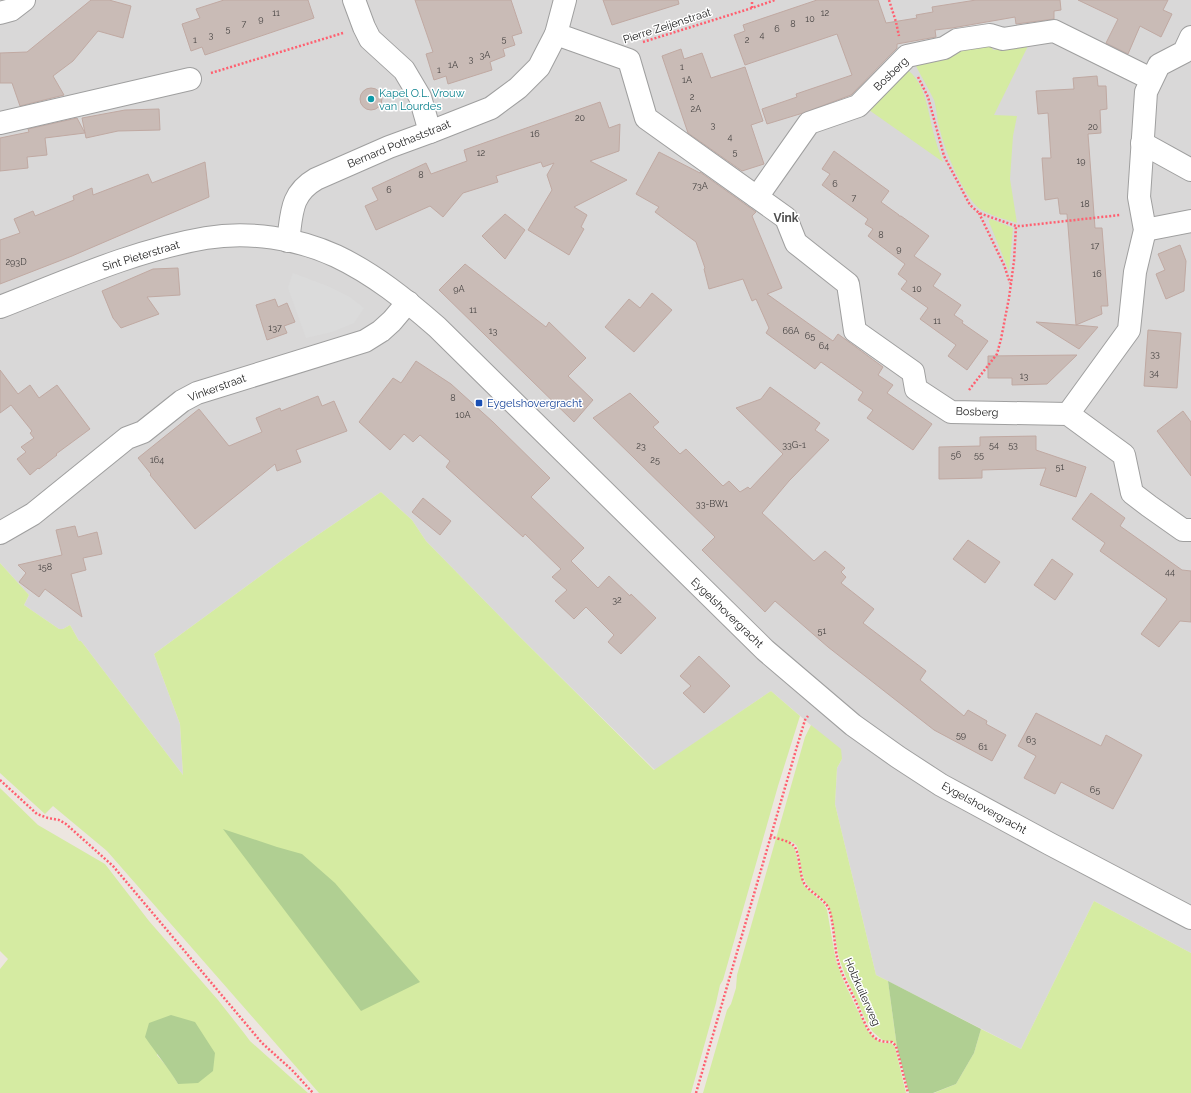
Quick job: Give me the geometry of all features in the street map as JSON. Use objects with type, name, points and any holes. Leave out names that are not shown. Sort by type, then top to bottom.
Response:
[{"type":"street","points":[[0,13],[12,10],[24,0]]},
{"type":"street","points":[[354,0],[370,39],[404,70],[420,98],[430,132]]},
{"type":"street","name":"Bernard Pothaststraat","points":[[288,241],[294,205],[297,197],[307,184],[389,146],[491,108],[518,88],[539,66],[556,34],[565,0]]},
{"type":"street","name":"Bosberg","points":[[757,197],[810,122],[858,106],[907,56],[944,48],[956,40],[990,35],[1003,39],[1054,31],[1151,79]]},
{"type":"street","name":"Bosberg","points":[[556,34],[629,60],[646,118],[786,218],[796,243],[848,284],[855,331],[913,372],[916,389],[951,412],[1068,414]]},
{"type":"street","points":[[1191,37],[1184,52],[1159,65],[1146,92],[1139,197],[1143,222],[1135,272],[1130,330],[1068,414],[1124,455],[1132,493],[1183,530],[1191,530]]},
{"type":"street","points":[[0,123],[190,79]]},
{"type":"street","points":[[1142,143],[1191,170]]},
{"type":"street","points":[[1143,222],[1191,221]]},
{"type":"street","name":"Sint Pieterstraat","points":[[0,307],[140,254],[180,243],[207,238],[237,236],[261,237],[288,241]]},
{"type":"street","name":"Eygelshovergracht","points":[[288,241],[307,245],[337,257],[374,277],[408,302],[437,327],[765,650],[853,725],[941,785],[1191,918]]},
{"type":"street","name":"Vinkerstraat","points":[[0,533],[33,514],[128,438],[143,432],[182,401],[197,393],[223,384],[365,341],[381,331],[408,302]]},
{"type":"path","points":[[752,0],[752,8]]},
{"type":"path","name":"Pierre Zeijenstraat","points":[[610,54],[634,44],[775,0]]},
{"type":"path","points":[[889,0],[896,22],[900,43],[928,97],[944,156],[970,204],[978,213],[1004,265],[1011,283]]},
{"type":"path","points":[[190,79],[364,27]]},
{"type":"path","points":[[978,213],[1016,226],[1112,216],[1143,222]]},
{"type":"path","points":[[951,412],[997,354],[1011,283],[1016,226]]},
{"type":"path","points":[[696,1093],[805,720],[820,697]]},
{"type":"path","points":[[0,780],[37,814],[59,820],[66,824],[113,866],[262,1044],[292,1070],[313,1093]]},
{"type":"path","name":"Holzkuilerweg","points":[[770,836],[794,846],[797,852],[803,881],[828,908],[832,920],[838,961],[847,984],[867,1026],[874,1037],[882,1042],[892,1042],[896,1046],[908,1093]]},
{"type":"shaded area","points":[[0,0],[1191,0],[1191,953],[1094,901],[1021,1049],[876,975],[835,804],[837,768],[842,759],[820,733],[771,691],[655,770],[520,637],[426,541],[412,520],[381,492],[300,547],[154,654],[180,724],[183,775],[81,641],[79,641],[70,625],[63,629],[59,629],[24,605],[29,595],[0,563]]},
{"type":"shaded area","points":[[293,273],[330,287],[350,297],[364,308],[354,323],[332,332],[306,338],[288,288]]},
{"type":"green space","points":[[990,43],[993,50],[1029,44],[994,115],[1017,116],[1013,136],[1010,179],[1017,223],[980,209],[974,204],[968,195],[956,173],[942,138],[934,100],[914,62],[954,55],[958,47]]},
{"type":"green space","points":[[906,69],[918,81],[922,89],[935,139],[943,162],[869,110]]},
{"type":"green space","points":[[991,219],[1013,228],[1009,271],[989,222]]},
{"type":"green space","points":[[381,492],[412,520],[426,541],[654,770],[771,691],[800,716],[778,786],[723,980],[720,985],[691,1093],[319,1093],[107,851],[53,806],[45,814],[0,773],[0,563],[29,595],[24,605],[59,629],[63,629],[70,625],[79,641],[81,641],[183,775],[180,724],[154,654],[300,547]]},
{"type":"green space","points":[[811,725],[841,749],[842,759],[837,768],[835,804],[876,975],[888,981],[897,1047],[893,1041],[884,1041],[881,1039],[868,1025],[839,958],[830,909],[805,882],[797,846],[790,841],[789,844],[792,845],[795,850],[804,886],[824,904],[827,910],[836,961],[844,982],[867,1030],[878,1041],[883,1043],[891,1043],[895,1047],[906,1093],[703,1093],[727,1010],[731,1004],[736,988],[737,975],[805,737]]},
{"type":"green space","points":[[0,788],[38,825],[105,864],[149,921],[218,1000],[250,1041],[308,1093],[0,1093],[0,969],[8,959],[0,951]],"holes":[[[171,1015],[178,1084],[169,1069],[157,1055]]]},
{"type":"green space","points":[[223,829],[302,854],[335,883],[420,982],[361,1011]]},
{"type":"green space","points":[[1094,901],[1191,953],[1191,1093],[934,1093],[956,1084],[974,1053],[981,1029],[1021,1049]]},
{"type":"green space","points":[[888,981],[981,1029],[974,1053],[956,1084],[933,1093],[909,1093],[897,1047]]},
{"type":"green space","points":[[171,1015],[195,1022],[215,1053],[213,1071],[198,1083],[178,1084],[145,1037],[149,1023]]},
{"type":"building","points":[[91,0],[109,0],[131,6],[123,38],[98,31],[73,61],[53,76],[64,95],[20,106],[12,83],[0,83],[0,53],[27,52]]},
{"type":"building","points":[[224,0],[308,0],[314,18],[205,55],[202,47],[191,51],[182,24],[200,18],[196,9]]},
{"type":"building","points":[[415,0],[511,0],[522,33],[512,36],[515,45],[503,49],[505,56],[490,62],[492,70],[448,84],[446,76],[434,80],[426,54],[433,52]]},
{"type":"building","points":[[603,0],[678,0],[679,4],[612,25]]},
{"type":"building","points":[[817,0],[878,0],[886,23],[917,18],[916,15],[933,12],[932,7],[976,0],[1060,0],[1061,10],[1054,11],[1054,19],[1016,24],[1015,17],[935,30],[936,37],[897,44],[897,48],[851,95],[803,113],[767,124],[762,109],[797,97],[796,94],[852,75],[837,34],[745,65],[734,35],[745,31],[743,25]]},
{"type":"building","points":[[1078,0],[1168,0],[1163,10],[1172,14],[1161,37],[1140,26],[1128,54],[1106,43],[1118,19]]},
{"type":"building","points":[[681,49],[684,59],[702,53],[711,78],[745,67],[763,121],[751,125],[764,164],[742,171],[688,133],[662,56]]},
{"type":"building","points":[[1097,76],[1098,86],[1106,86],[1107,109],[1100,110],[1101,133],[1088,134],[1095,228],[1102,228],[1108,306],[1101,306],[1102,314],[1076,325],[1067,214],[1060,214],[1058,198],[1045,200],[1042,158],[1051,158],[1048,113],[1038,114],[1036,91],[1074,89],[1073,78]]},
{"type":"building","points":[[371,88],[375,89],[381,95],[381,103],[375,109],[371,110],[367,109],[361,103],[360,99],[361,95],[367,89]]},
{"type":"building","points":[[600,102],[609,128],[620,124],[619,151],[590,161],[627,180],[574,207],[587,215],[581,227],[584,229],[569,255],[528,230],[552,190],[547,175],[554,163],[543,167],[541,162],[496,176],[498,182],[463,193],[443,217],[430,206],[376,230],[365,206],[378,200],[372,188],[426,163],[431,174],[467,161],[464,150]]},
{"type":"building","points":[[159,109],[160,130],[118,131],[86,138],[82,118],[125,110]]},
{"type":"building","points":[[77,118],[85,133],[45,138],[47,155],[27,157],[28,168],[0,171],[0,138],[29,132],[28,129]]},
{"type":"building","points":[[834,151],[889,191],[881,202],[929,236],[914,256],[941,274],[933,286],[961,305],[954,315],[963,321],[962,323],[988,341],[967,370],[948,356],[956,345],[920,319],[928,308],[901,289],[907,281],[898,274],[905,264],[868,236],[873,229],[865,224],[868,219],[822,185],[830,174],[822,169]]},
{"type":"building","points":[[659,152],[700,172],[756,212],[752,216],[782,288],[767,294],[833,341],[838,334],[883,367],[878,375],[893,385],[887,393],[932,424],[913,450],[867,418],[873,410],[858,400],[863,392],[821,362],[815,369],[766,333],[769,328],[756,299],[752,301],[743,279],[709,289],[705,268],[696,242],[655,212],[659,207],[636,194]]},
{"type":"building","points":[[205,162],[209,197],[72,256],[0,284],[0,240],[20,233],[14,219],[33,211],[35,216],[74,200],[73,196],[92,188],[93,195],[148,174],[152,183]]},
{"type":"building","points":[[505,214],[525,230],[505,259],[482,236]]},
{"type":"building","points":[[1180,245],[1186,261],[1184,291],[1166,299],[1156,274],[1165,270],[1158,254]]},
{"type":"building","points":[[465,264],[546,327],[549,322],[586,358],[568,376],[593,400],[574,422],[439,290]]},
{"type":"building","points":[[178,268],[180,295],[147,297],[159,314],[121,328],[113,318],[102,291],[153,269]]},
{"type":"building","points":[[652,293],[672,310],[634,352],[605,327],[629,299],[640,308]]},
{"type":"building","points":[[275,299],[278,307],[287,303],[295,322],[284,326],[287,333],[267,340],[256,305]]},
{"type":"building","points":[[1036,322],[1098,327],[1079,349]]},
{"type":"building","points":[[1148,330],[1181,333],[1177,388],[1144,386]]},
{"type":"building","points":[[1077,355],[1047,384],[1012,385],[1012,378],[988,378],[988,356]]},
{"type":"building","points":[[416,361],[451,384],[493,422],[550,478],[531,497],[584,548],[571,561],[598,588],[609,576],[630,596],[631,594],[656,618],[621,654],[608,642],[614,635],[586,607],[574,619],[555,601],[567,590],[552,577],[561,569],[525,534],[523,537],[446,467],[450,461],[420,435],[413,442],[404,434],[390,450],[359,422],[393,378],[401,383]]},
{"type":"building","points":[[0,370],[18,394],[30,385],[39,398],[57,385],[90,429],[30,475],[17,459],[26,452],[21,447],[34,438],[30,433],[32,431],[11,405],[0,413]]},
{"type":"building","points":[[770,387],[820,423],[815,430],[829,440],[789,481],[762,513],[814,561],[825,551],[845,568],[841,572],[846,577],[841,583],[874,609],[863,623],[926,671],[920,680],[964,716],[968,710],[987,721],[986,724],[1006,735],[992,761],[934,730],[828,647],[775,601],[765,612],[702,550],[715,537],[593,418],[630,393],[659,422],[653,427],[680,454],[686,449],[723,486],[729,481],[740,492],[748,487],[750,489],[783,454],[736,408],[761,399]]},
{"type":"building","points":[[318,396],[322,406],[334,401],[347,431],[296,450],[301,462],[277,471],[275,464],[195,529],[150,475],[151,474],[138,458],[199,409],[229,446],[262,432],[256,418],[280,408],[281,411]]},
{"type":"building","points":[[1183,411],[1191,422],[1191,476],[1157,431]]},
{"type":"building","points":[[1036,436],[1036,450],[1086,467],[1076,497],[1040,485],[1046,468],[982,470],[982,478],[939,479],[939,447],[980,446],[980,437]]},
{"type":"building","points":[[1091,493],[1125,518],[1120,526],[1182,570],[1191,571],[1191,622],[1180,621],[1159,647],[1141,634],[1167,599],[1100,551],[1105,543],[1072,519]]},
{"type":"building","points":[[423,498],[451,521],[440,535],[412,512]]},
{"type":"building","points":[[75,526],[78,537],[97,532],[102,554],[83,558],[86,570],[71,574],[82,617],[45,589],[39,597],[19,582],[26,573],[18,565],[62,555],[56,530]]},
{"type":"building","points":[[968,540],[1000,562],[985,583],[953,559]]},
{"type":"building","points":[[1052,559],[1073,574],[1055,600],[1034,585]]},
{"type":"building","points":[[699,656],[730,686],[704,713],[683,693],[691,686],[680,676]]},
{"type":"building","points":[[1036,713],[1101,746],[1106,735],[1142,755],[1113,809],[1061,782],[1055,794],[1024,778],[1036,756],[1018,746]]},
{"type":"place","name":"Kapel O.L. Vrouw van Lourdes","points":[[371,99]]},
{"type":"place","name":"Eygelshovergracht","points":[[479,403]]},
{"type":"district","name":"Vink","points":[[786,218]]}]
